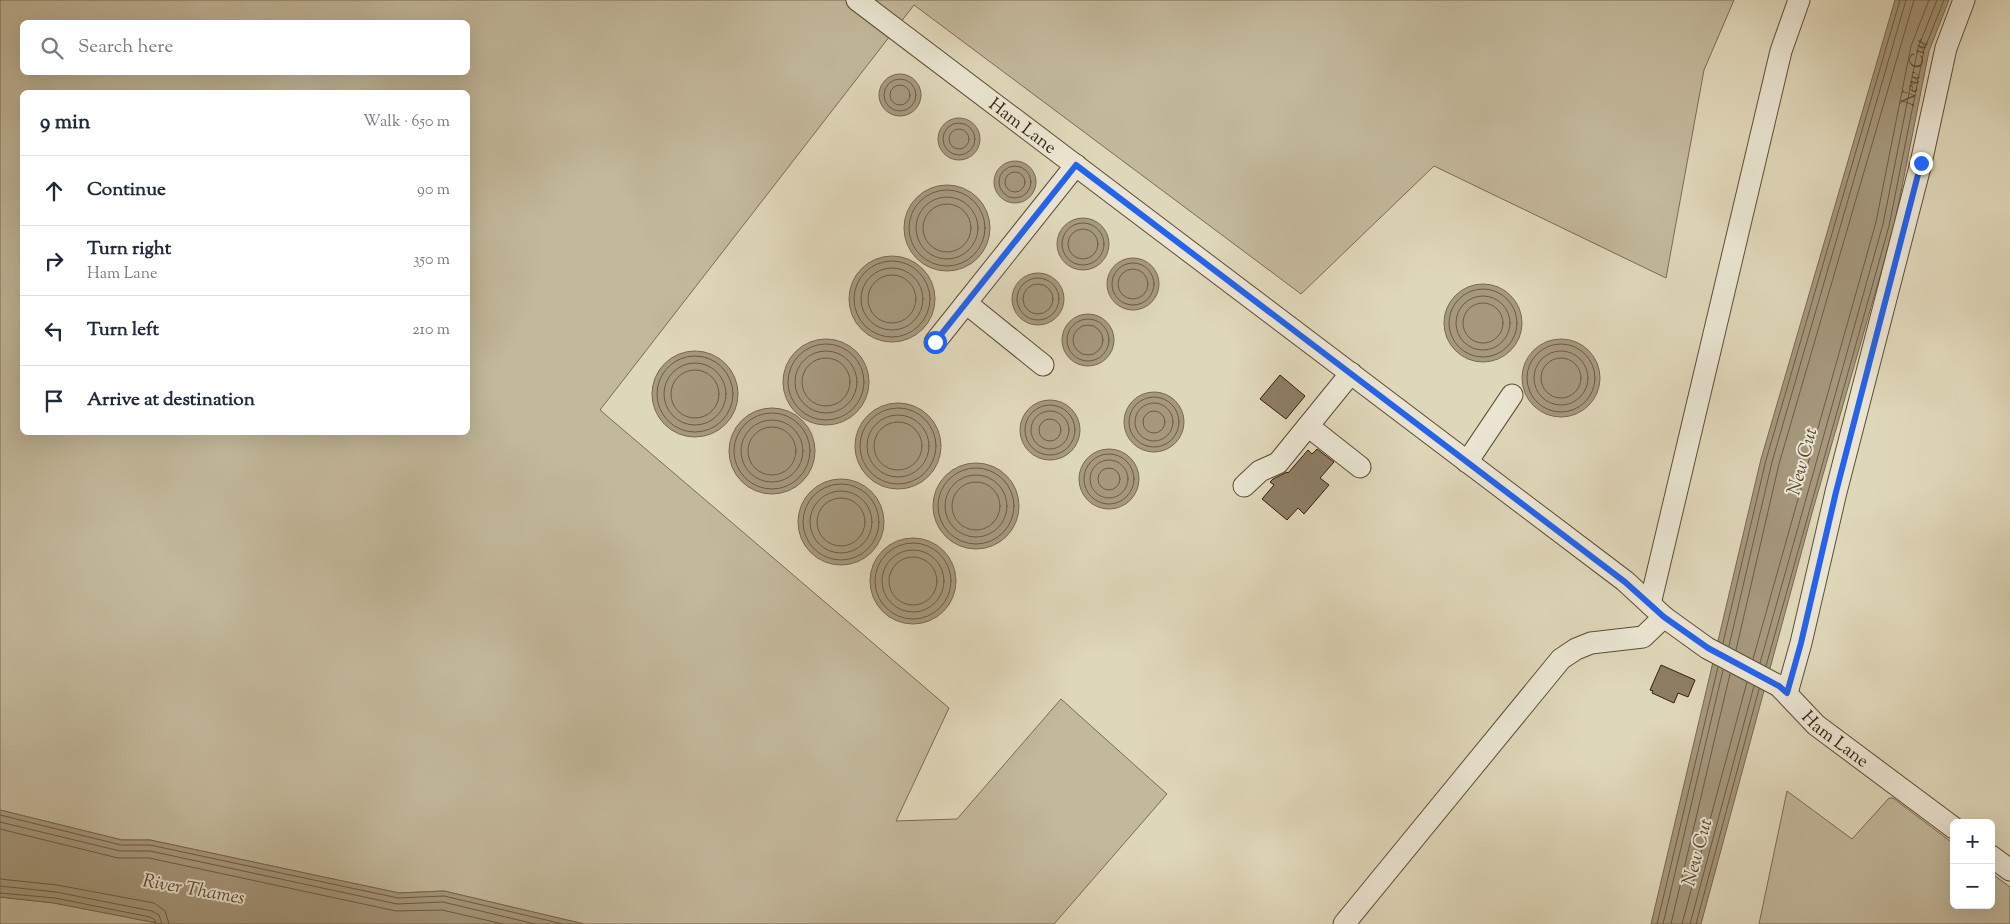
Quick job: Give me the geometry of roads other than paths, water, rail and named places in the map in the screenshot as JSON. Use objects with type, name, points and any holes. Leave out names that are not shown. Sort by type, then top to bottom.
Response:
[{"type":"street","name":"Ham Lane","points":[[857,0],[898,33],[1351,373],[1625,582],[1657,610],[1708,648],[1783,690],[1816,725],[1950,825]]},
{"type":"street","points":[[1344,924],[1561,659],[1591,642],[1643,637],[1657,610],[1781,51],[1799,0]]},
{"type":"street","points":[[1783,690],[1801,643],[1836,492],[1921,163],[1946,48],[1964,0]]},
{"type":"street","points":[[935,342],[1076,165]]},
{"type":"street","points":[[966,303],[1043,365]]},
{"type":"street","points":[[1244,486],[1260,471],[1278,463],[1351,373]]},
{"type":"street","points":[[1467,462],[1512,395]]},
{"type":"street","points":[[1308,426],[1360,467]]},
{"type":"street","points":[[1995,859],[2010,870]]},
{"type":"water","name":"New Cut","points":[[1895,0],[1949,0],[1929,51],[1894,227],[1812,513],[1701,924],[1651,924],[1761,459]]},
{"type":"water","points":[[904,74],[912,77],[918,83],[921,95],[918,107],[912,113],[896,116],[888,113],[882,107],[879,91],[882,83],[888,77]]},
{"type":"water","points":[[963,118],[971,121],[977,127],[980,139],[977,151],[971,157],[955,160],[947,157],[941,151],[938,135],[941,127],[947,121]]},
{"type":"water","points":[[1019,161],[1027,164],[1033,170],[1036,182],[1033,194],[1027,200],[1011,203],[1003,200],[997,194],[994,178],[997,170],[1003,164]]},
{"type":"water","points":[[947,185],[963,189],[977,198],[986,212],[990,228],[986,244],[977,258],[963,267],[947,271],[931,267],[917,258],[908,244],[904,228],[908,212],[917,198],[931,189]]},
{"type":"water","points":[[1078,218],[1088,218],[1102,225],[1109,239],[1109,249],[1102,263],[1088,270],[1078,270],[1068,266],[1061,259],[1057,249],[1057,239],[1061,229],[1068,222]]},
{"type":"water","points":[[892,256],[908,260],[922,269],[931,283],[935,299],[931,315],[922,329],[908,338],[892,342],[876,338],[862,329],[853,315],[849,299],[853,283],[862,269],[876,260]]},
{"type":"water","points":[[1128,258],[1138,258],[1152,265],[1159,279],[1159,289],[1152,303],[1138,310],[1128,310],[1118,306],[1111,299],[1107,289],[1107,279],[1111,269],[1118,262]]},
{"type":"water","points":[[1033,273],[1043,273],[1057,280],[1064,294],[1064,304],[1057,318],[1043,325],[1033,325],[1023,321],[1016,314],[1012,304],[1012,294],[1016,284],[1023,277]]},
{"type":"water","points":[[1483,284],[1498,287],[1510,296],[1519,308],[1522,323],[1519,338],[1510,350],[1498,359],[1483,362],[1468,359],[1456,350],[1447,338],[1444,323],[1447,308],[1456,296],[1468,287]]},
{"type":"water","points":[[1083,314],[1093,314],[1107,321],[1114,335],[1114,345],[1107,359],[1093,366],[1083,366],[1073,362],[1066,355],[1062,345],[1062,335],[1066,325],[1073,318]]},
{"type":"water","points":[[826,339],[842,343],[856,352],[865,366],[869,382],[865,398],[856,412],[842,421],[826,425],[810,421],[796,412],[787,398],[783,382],[787,366],[796,352],[810,343]]},
{"type":"water","points":[[1561,339],[1576,342],[1588,351],[1597,363],[1600,378],[1597,393],[1588,405],[1576,414],[1561,417],[1546,414],[1534,405],[1525,393],[1522,378],[1525,363],[1534,351],[1546,342]]},
{"type":"water","points":[[695,351],[711,355],[725,364],[734,378],[738,394],[734,410],[725,424],[711,433],[695,437],[679,433],[665,424],[656,410],[652,394],[656,378],[665,364],[679,355]]},
{"type":"water","points":[[1154,392],[1171,397],[1179,405],[1184,422],[1179,439],[1171,447],[1154,452],[1137,447],[1129,439],[1124,422],[1129,405],[1137,397]]},
{"type":"water","points":[[1050,400],[1062,402],[1075,413],[1080,430],[1078,442],[1067,455],[1050,460],[1038,458],[1025,447],[1020,430],[1022,418],[1033,405]]},
{"type":"water","points":[[898,403],[914,407],[928,416],[937,430],[941,446],[937,462],[928,476],[914,485],[898,489],[882,485],[868,476],[859,462],[855,446],[859,430],[868,416],[882,407]]},
{"type":"water","points":[[772,408],[788,412],[802,421],[811,435],[815,451],[811,467],[802,481],[788,490],[772,494],[756,490],[742,481],[733,467],[729,451],[733,435],[742,421],[756,412]]},
{"type":"water","points":[[1109,449],[1121,451],[1134,462],[1139,479],[1137,491],[1126,504],[1109,509],[1097,507],[1084,496],[1079,479],[1081,467],[1092,454]]},
{"type":"water","points":[[976,463],[992,467],[1006,476],[1015,490],[1019,506],[1015,522],[1006,536],[992,545],[976,549],[960,545],[946,536],[937,522],[933,506],[937,490],[946,476],[960,467]]},
{"type":"water","points":[[841,479],[857,483],[871,492],[880,506],[884,522],[880,538],[871,552],[857,561],[841,565],[825,561],[811,552],[802,538],[798,522],[802,506],[811,492],[825,483]]},
{"type":"water","points":[[913,538],[929,542],[943,551],[952,565],[956,581],[952,597],[943,611],[929,620],[913,624],[897,620],[883,611],[874,597],[870,581],[874,565],[883,551],[897,542]]},
{"type":"water","name":"River Thames","points":[[0,810],[122,840],[150,840],[399,893],[444,891],[584,924],[162,924],[54,903],[0,897]]}]
